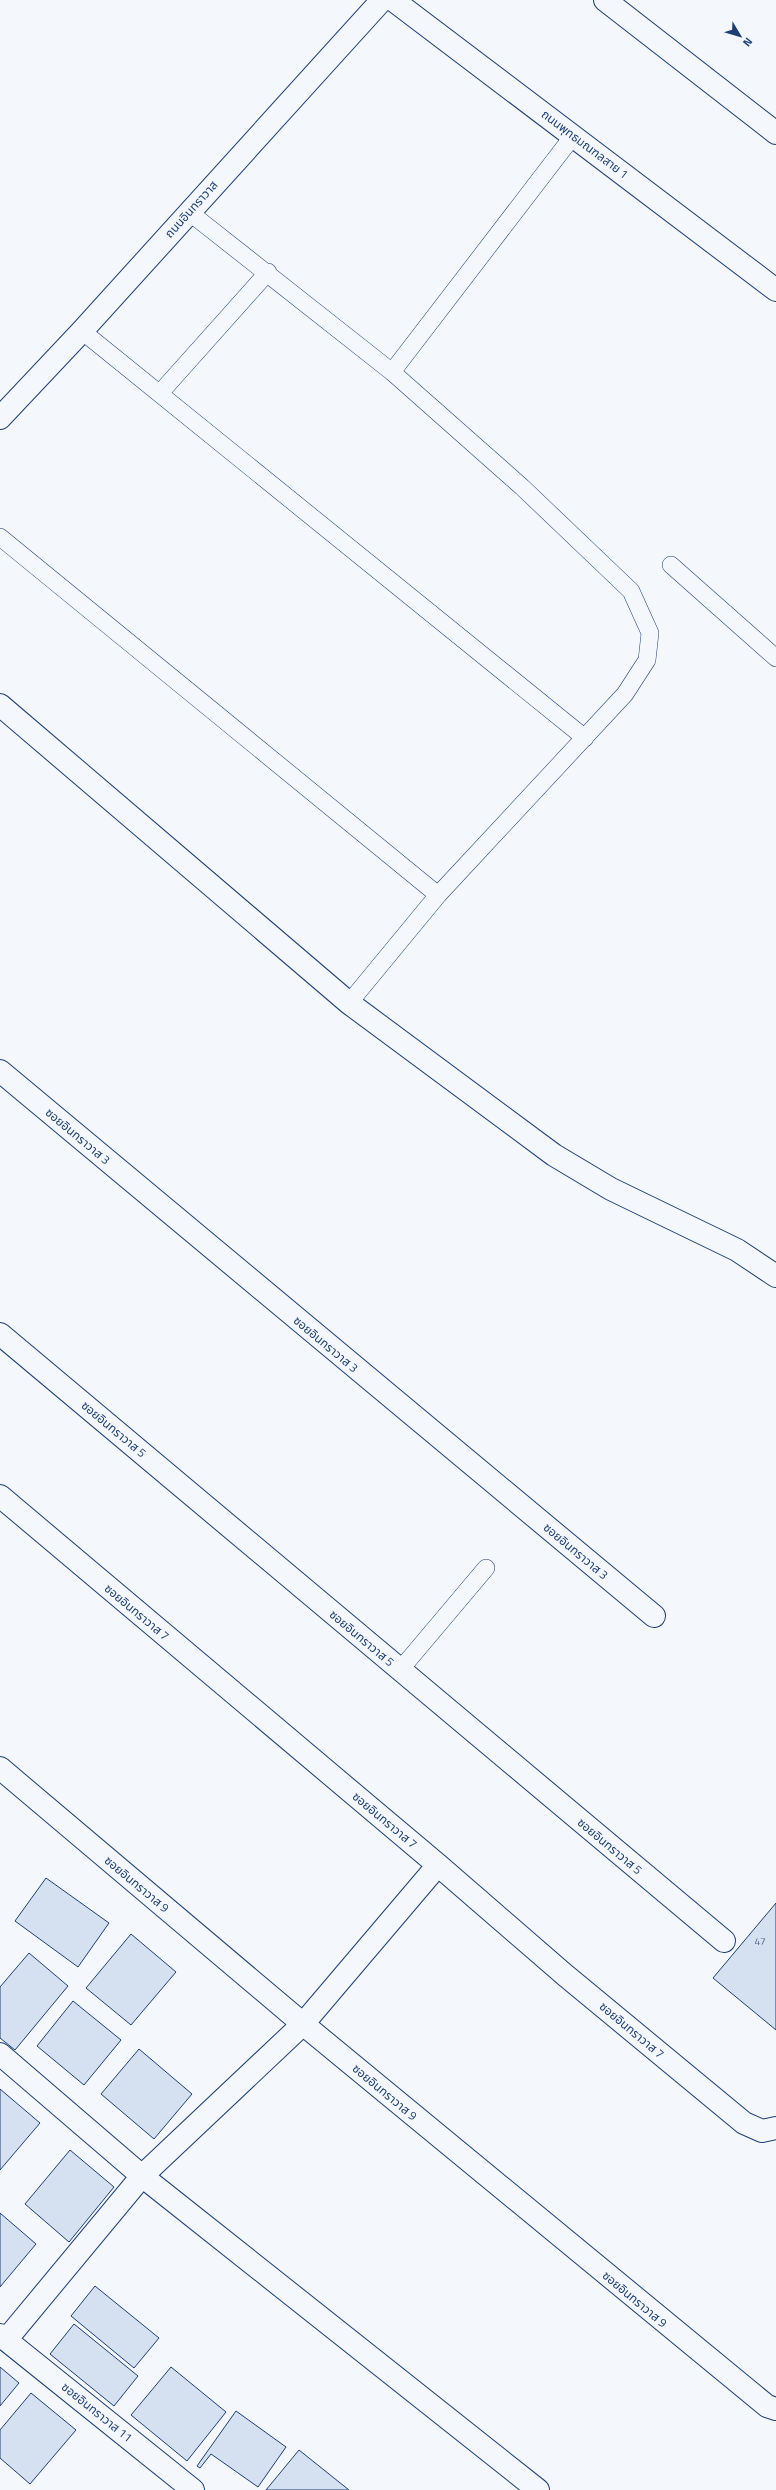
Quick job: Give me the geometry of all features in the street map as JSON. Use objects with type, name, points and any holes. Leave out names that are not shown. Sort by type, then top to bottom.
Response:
[{"type":"street","name":"ถนนอินทราวาส","points":[[0,418],[82,331],[382,0]]},
{"type":"street","name":"ถนนพุทธมณฑลสาย 1","points":[[393,0],[776,290]]},
{"type":"street","points":[[605,0],[776,132]]},
{"type":"street","points":[[0,704],[349,1002],[554,1155],[611,1190],[737,1250],[776,1276]]},
{"type":"street","name":"ซอยอินทราวาส 3","points":[[0,1071],[654,1616]]},
{"type":"street","name":"ซอยอินทราวาส 5","points":[[0,1334],[724,1941]]},
{"type":"street","name":"ซอยอินทราวาส 7","points":[[0,1496],[438,1865],[565,1975],[744,2123],[762,2131],[776,2128]]},
{"type":"street","name":"ซอยอินทราวาส 9","points":[[0,1768],[303,2024],[740,2386],[767,2406],[776,2408]]},
{"type":"street","points":[[3,2337],[142,2176],[303,2024],[438,1865]]},
{"type":"street","points":[[0,2054],[142,2176],[538,2490]]},
{"type":"street","name":"ซอยอินทราวาส 11","points":[[3,2337],[193,2490]]},
{"type":"lane","points":[[392,372],[573,136]]},
{"type":"lane","points":[[189,212],[268,272],[392,372],[522,487],[631,592],[650,633],[647,660],[626,694],[438,895],[349,1002]]},
{"type":"lane","points":[[160,393],[268,272]]},
{"type":"lane","points":[[82,331],[585,738]]},
{"type":"lane","points":[[0,537],[438,895]]},
{"type":"lane","points":[[671,565],[776,658]]},
{"type":"lane","points":[[400,1670],[486,1568]]},
{"type":"building","points":[[46,1878],[109,1923],[78,1967],[15,1921]]},
{"type":"building","points":[[776,1903],[776,2030],[713,1978]]},
{"type":"building","points":[[131,1934],[176,1972],[131,2025],[86,1988]]},
{"type":"building","points":[[29,1953],[68,1986],[15,2050],[0,2038],[0,1987]]},
{"type":"building","points":[[73,2001],[121,2040],[84,2085],[37,2046]]},
{"type":"building","points":[[139,2049],[192,2094],[154,2139],[101,2094]]},
{"type":"building","points":[[0,2089],[40,2123],[0,2170]]},
{"type":"building","points":[[70,2150],[114,2187],[69,2242],[25,2204]]},
{"type":"building","points":[[0,2213],[36,2244],[0,2287]]},
{"type":"building","points":[[95,2286],[159,2338],[134,2368],[71,2316]]},
{"type":"building","points":[[74,2324],[138,2376],[114,2406],[50,2354]]},
{"type":"building","points":[[0,2367],[19,2383],[0,2406]]},
{"type":"building","points":[[171,2367],[226,2412],[187,2461],[131,2415]]},
{"type":"building","points":[[31,2393],[76,2430],[30,2484],[0,2458],[0,2430]]},
{"type":"building","points":[[236,2411],[286,2447],[258,2487],[211,2454],[200,2468],[197,2466]]},
{"type":"building","points":[[299,2450],[349,2490],[266,2490]]}]
